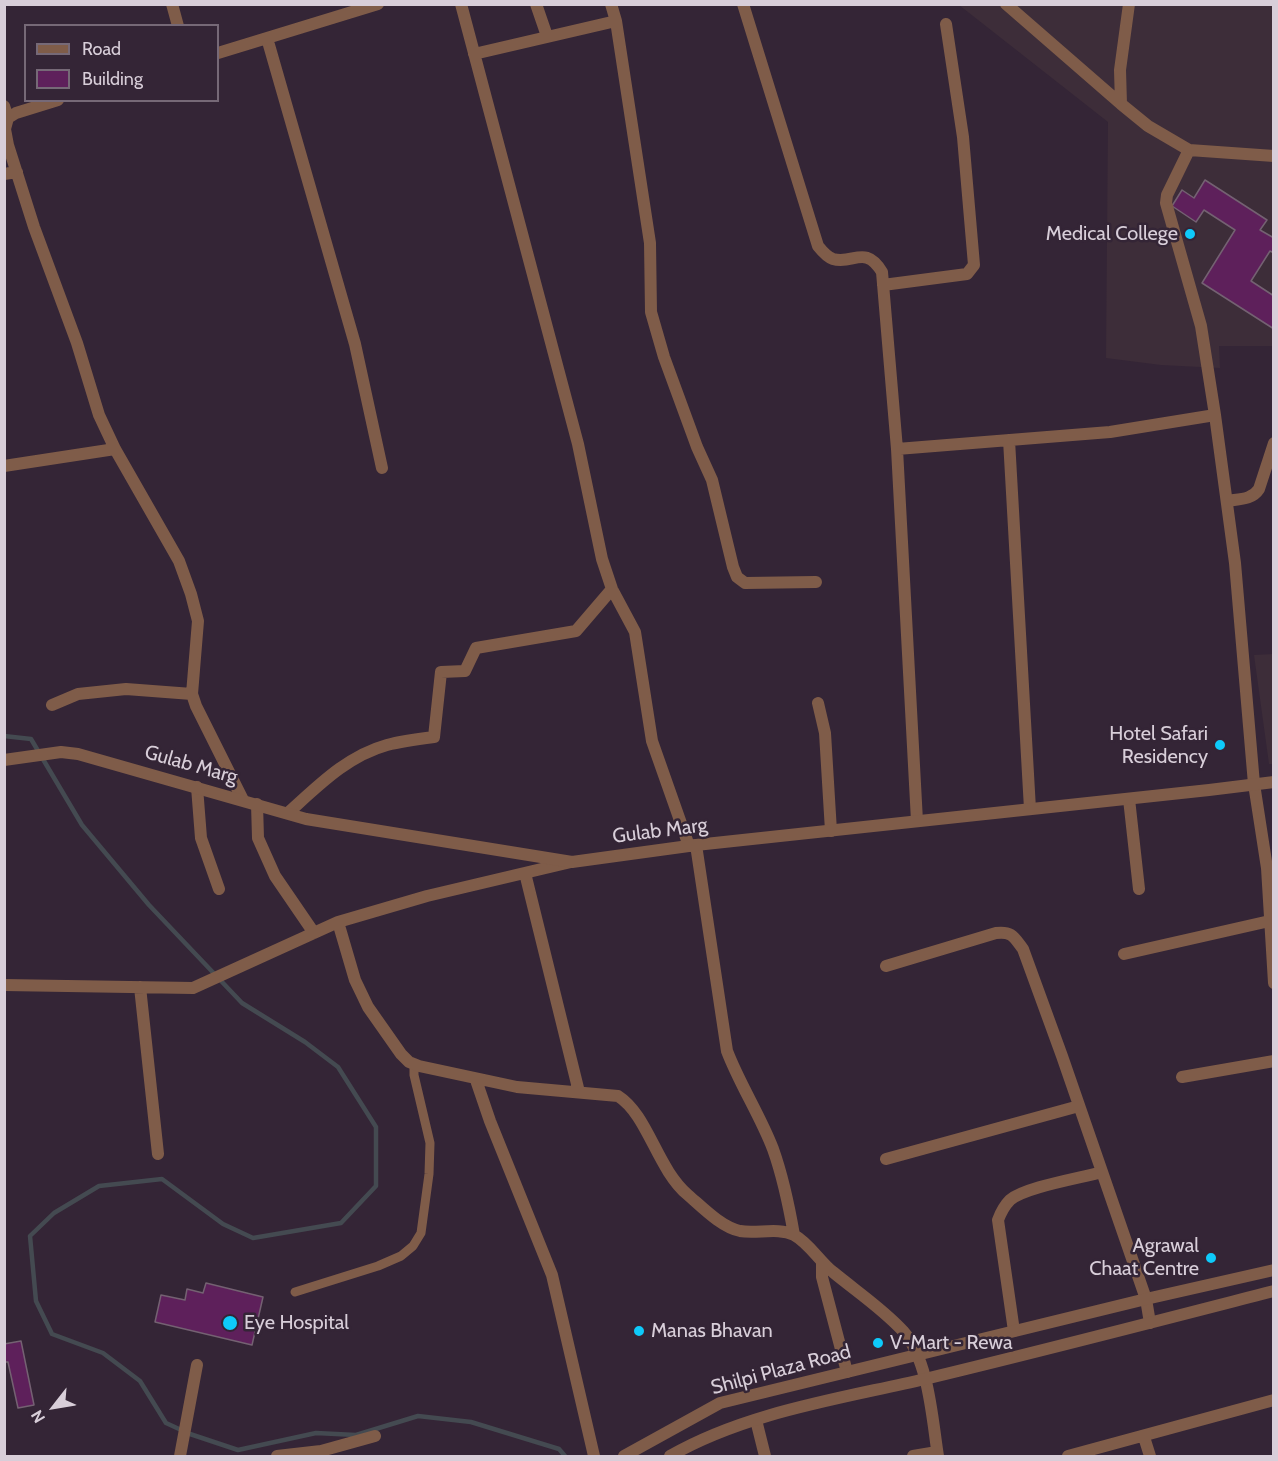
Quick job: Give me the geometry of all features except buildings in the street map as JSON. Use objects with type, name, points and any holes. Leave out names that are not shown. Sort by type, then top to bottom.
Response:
[{"type":"street","points":[[172,4],[177,24]]},
{"type":"street","points":[[219,53],[267,38],[344,9],[378,4]]},
{"type":"street","points":[[461,4],[578,444],[602,559],[612,589],[635,632],[652,741],[692,846],[727,1051],[772,1148],[783,1181],[794,1235]]},
{"type":"street","points":[[536,4],[547,36]]},
{"type":"street","points":[[611,4],[616,21],[650,243],[651,312],[664,357],[697,447],[712,480],[732,567],[737,577],[745,583],[816,582]]},
{"type":"street","points":[[742,4],[818,246],[834,260],[863,257],[876,262],[882,272],[897,449],[917,821]]},
{"type":"street","points":[[1006,4],[1148,126],[1189,150],[1274,156]]},
{"type":"street","points":[[1121,104],[1120,70],[1129,4]]},
{"type":"street","points":[[474,54],[616,21]]},
{"type":"street","points":[[883,285],[956,277],[967,274],[974,265],[963,137],[946,24]]},
{"type":"street","points":[[267,38],[355,344],[382,468]]},
{"type":"street","points":[[52,102],[16,113],[6,112],[5,129],[11,173],[34,227],[77,343],[99,415],[115,449],[178,561],[191,594],[198,621],[192,694],[243,800]]},
{"type":"street","points":[[1189,150],[1167,195],[1166,203],[1201,326],[1227,501],[1235,563],[1254,784],[1267,868],[1272,920],[1274,982]]},
{"type":"street","points":[[897,449],[1110,432],[1215,415]]},
{"type":"street","points":[[1010,440],[1030,809]]},
{"type":"street","points":[[1227,501],[1256,494],[1274,443]]},
{"type":"street","points":[[4,466],[115,449]]},
{"type":"street","points":[[288,813],[327,777],[363,754],[388,744],[434,737],[441,672],[465,671],[476,648],[576,631],[612,589]]},
{"type":"street","points":[[52,705],[78,694],[126,689],[192,694]]},
{"type":"street","points":[[818,703],[825,733],[831,831]]},
{"type":"street","name":"Gulab Marg","points":[[4,760],[61,752],[78,754],[306,819],[572,862],[692,846],[1274,782]]},
{"type":"street","points":[[197,787],[201,838],[219,888]]},
{"type":"street","points":[[1129,799],[1139,889]]},
{"type":"street","points":[[257,804],[258,838],[275,876],[314,933]]},
{"type":"street","points":[[4,985],[193,987],[338,922],[427,896],[572,862]]},
{"type":"street","points":[[525,873],[579,1092]]},
{"type":"street","points":[[1124,954],[1272,920]]},
{"type":"street","points":[[338,922],[362,996],[401,1054],[414,1064],[476,1080],[517,1087],[618,1096],[627,1102],[667,1172],[685,1193],[723,1224],[737,1231],[779,1232],[794,1235],[904,1332],[918,1355],[925,1379],[938,1454],[913,1456]]},
{"type":"street","points":[[886,966],[996,933],[1006,932],[1014,936],[1023,949],[1079,1106],[1146,1299],[1150,1323]]},
{"type":"street","points":[[140,987],[158,1154]]},
{"type":"street","points":[[1182,1077],[1274,1061]]},
{"type":"street","points":[[476,1080],[490,1121],[552,1275],[594,1456]]},
{"type":"street","points":[[886,1160],[1079,1106]]},
{"type":"street","points":[[1014,1331],[998,1220],[1004,1206],[1012,1198],[1030,1191],[1102,1172]]},
{"type":"street","points":[[822,1262],[822,1277],[847,1372]]},
{"type":"street","name":"Shilpi Plaza Road","points":[[624,1456],[720,1403],[1274,1270]]},
{"type":"street","name":"Shilpi Plaza Road","points":[[670,1456],[695,1442],[809,1404],[925,1379],[1274,1292]]},
{"type":"street","points":[[181,1454],[197,1365]]},
{"type":"street","points":[[1068,1456],[1274,1400]]},
{"type":"street","points":[[756,1420],[765,1456]]},
{"type":"street","points":[[277,1456],[321,1451],[375,1436]]},
{"type":"street","points":[[1144,1437],[1150,1456]]},
{"type":"lane","points":[[295,1292],[378,1266],[401,1256],[413,1246],[421,1233],[429,1174],[430,1143],[414,1076],[414,1064]]},
{"type":"shaded area","name":"Medical College","points":[[959,5],[1273,5],[1273,346],[1219,346],[1220,368],[1161,365],[1106,358],[1108,122]]},
{"type":"shaded area","points":[[1273,654],[1274,764],[1269,764],[1254,655]]},
{"type":"waterway","points":[[4,736],[31,739],[82,825],[149,905],[242,1003],[305,1042],[338,1067],[376,1127],[376,1186],[341,1223],[253,1238],[223,1224],[162,1179],[99,1186],[54,1213],[30,1236],[36,1301],[52,1334],[103,1353],[140,1381],[166,1423],[190,1434],[238,1450],[316,1433],[356,1435],[418,1416],[471,1422],[559,1449],[565,1456]]},
{"type":"place","name":"Medical College","points":[[1190,234]]},
{"type":"place","name":"Hotel Safari Residency","points":[[1220,745]]},
{"type":"place","name":"Agrawal Chaat Centre","points":[[1211,1258]]},
{"type":"place","name":"Eye Hospital","points":[[230,1323]]},
{"type":"place","name":"Manas Bhavan","points":[[639,1331]]},
{"type":"place","name":"V-Mart - Rewa","points":[[878,1343]]}]
